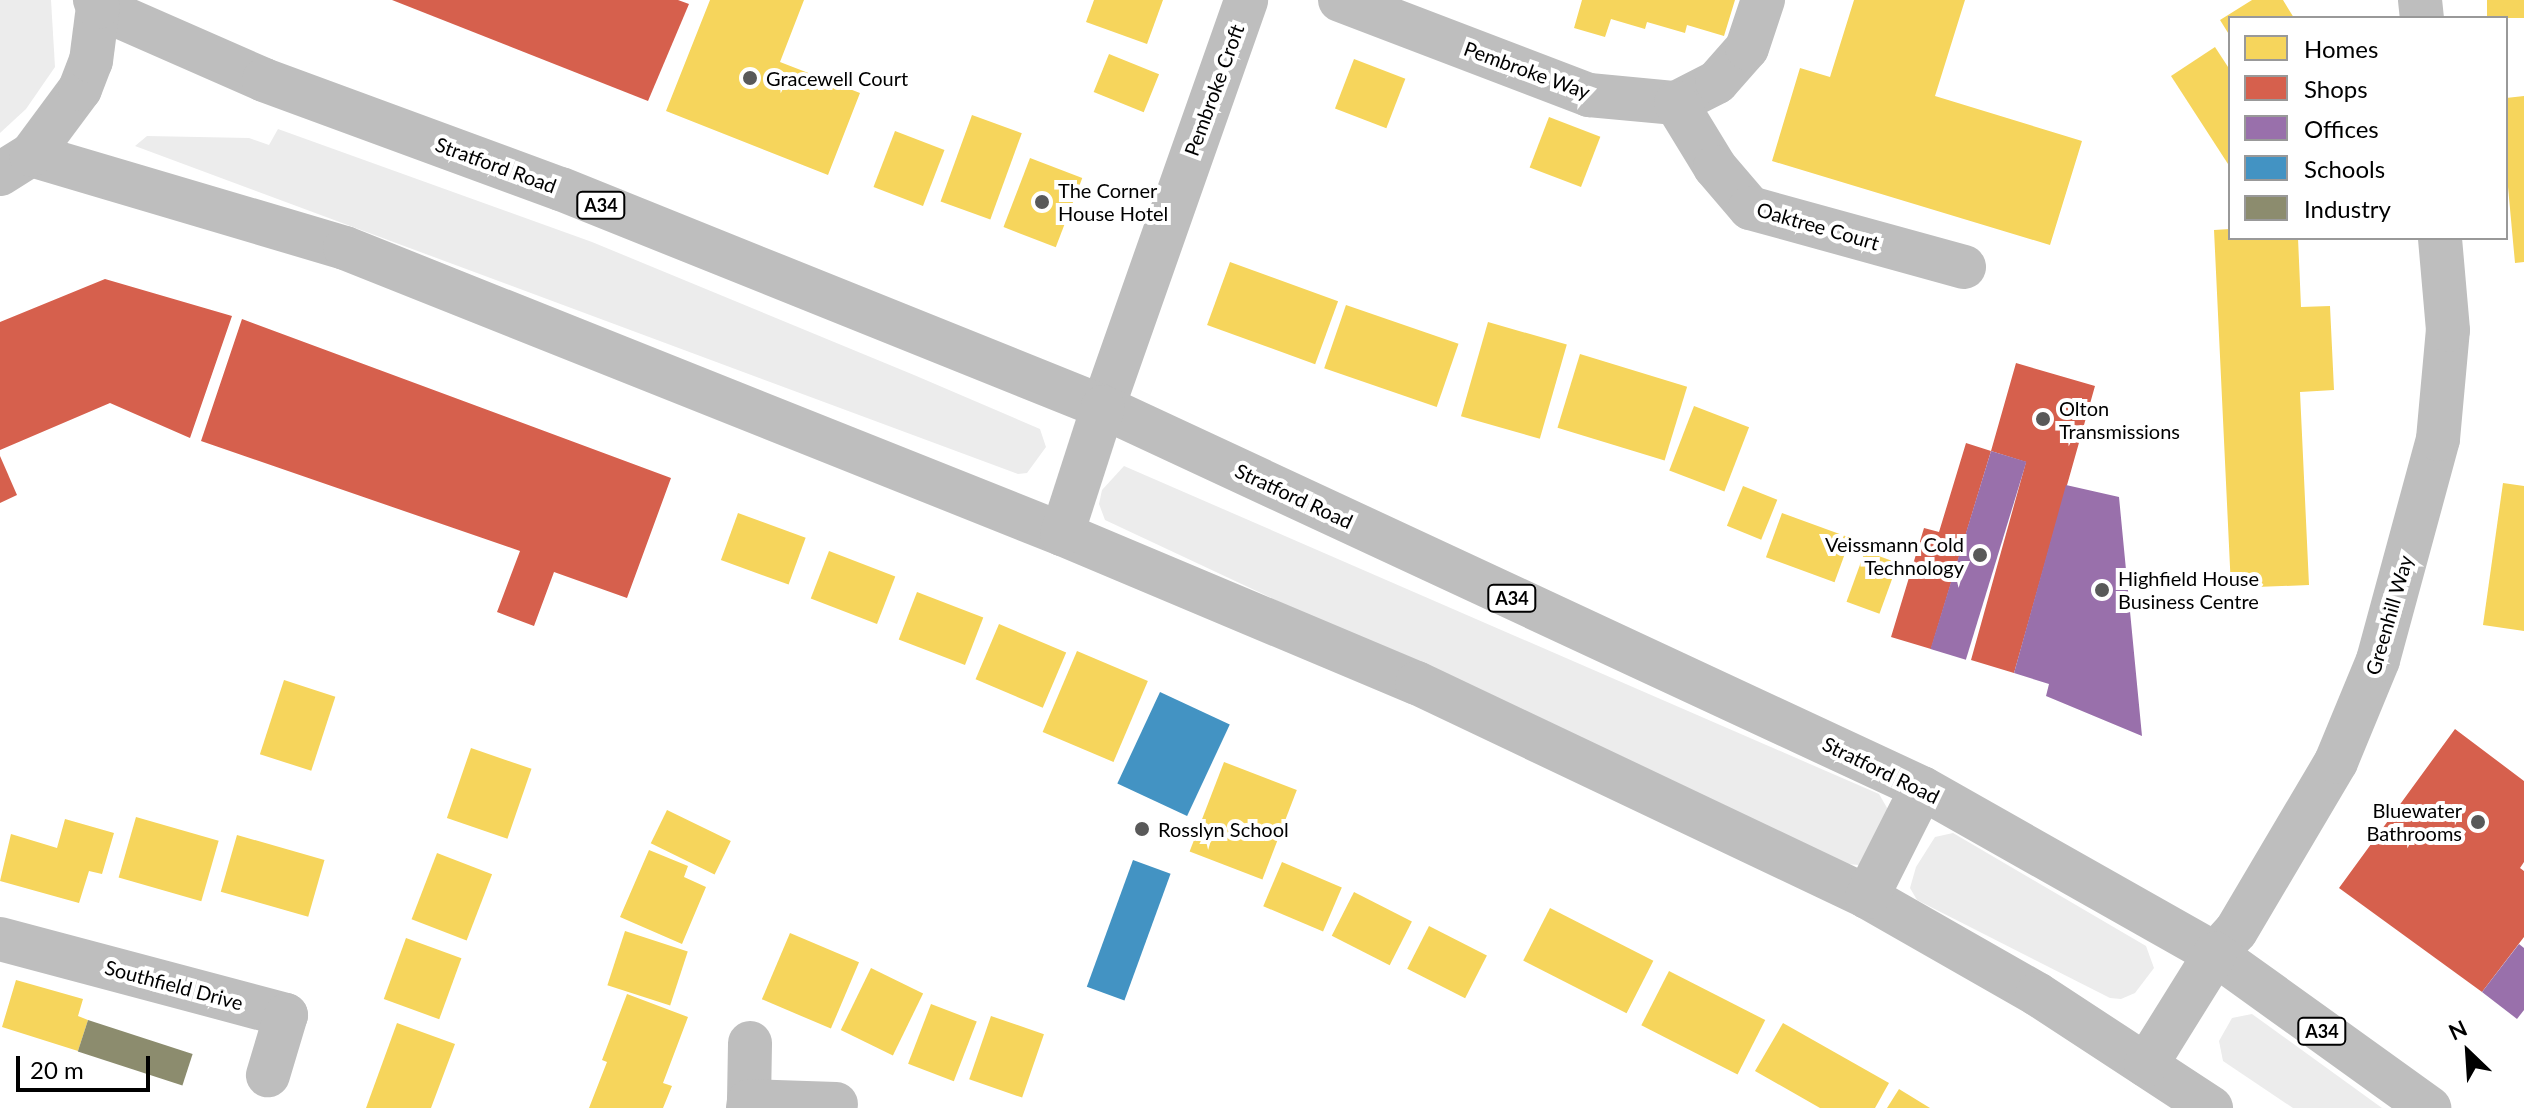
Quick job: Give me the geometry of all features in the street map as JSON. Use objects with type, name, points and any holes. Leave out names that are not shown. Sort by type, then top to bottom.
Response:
[{"type":"main road","name":"Pembroke Croft","points":[[1062,534],[1103,407],[1246,0]]},
{"type":"main road","name":"Pembroke Way","points":[[1340,0],[1589,95],[1676,103]]},
{"type":"main road","points":[[1676,103],[1717,82],[1747,48],[1763,0]]},
{"type":"main road","name":"Stratford Road","points":[[96,3],[264,80],[561,189],[1103,407],[1922,788],[2215,954],[2429,1108]]},
{"type":"main road","points":[[96,3],[91,61],[80,89],[15,164],[345,248],[1062,534],[1417,683],[1867,897],[2037,994],[2211,1108]]},
{"type":"main road","name":"Oaktree Court","points":[[1676,103],[1715,167],[1750,208],[1964,267]]},
{"type":"main road","name":"Greenhill Way","points":[[2146,1065],[2215,954],[2236,931],[2336,762],[2378,660],[2438,439],[2448,330],[2440,240]]},
{"type":"main road","points":[[1867,897],[1922,788]]},
{"type":"main road","name":"Southfield Drive","points":[[0,939],[286,1015],[268,1075]]},
{"type":"main road","points":[[750,1043],[748,1104],[836,1104]]},
{"type":"shaded area","points":[[0,0],[51,0],[55,67],[26,109],[0,133]]},
{"type":"shaded area","points":[[278,129],[592,242],[914,375],[1040,429],[1046,447],[1027,473],[1018,474],[135,146],[147,136],[249,138],[269,145]]},
{"type":"shaded area","points":[[1124,466],[1879,794],[1890,813],[1859,865],[1836,863],[1105,520],[1099,504],[1102,490]]},
{"type":"shaded area","points":[[1953,833],[2146,946],[2154,968],[2135,993],[2121,999],[2110,998],[1917,900],[1910,888],[1916,867],[1935,837]]},
{"type":"shaded area","points":[[2252,1014],[2382,1108],[2293,1108],[2223,1061],[2219,1041],[2232,1018]]},
{"type":"building: Homes","name":"Gracewell Court","points":[[710,0],[804,0],[780,62],[860,93],[828,175],[666,111]]},
{"type":"building: Homes","points":[[1094,0],[1163,0],[1147,44],[1086,22]]},
{"type":"building: Homes","points":[[1582,0],[1735,0],[1724,36],[1687,25],[1685,33],[1647,22],[1645,29],[1611,19],[1605,37],[1574,28]]},
{"type":"building: Homes","points":[[1854,0],[1965,0],[1935,96],[2082,141],[2050,245],[1772,161],[1800,68],[1830,77]]},
{"type":"building: Homes","points":[[2252,0],[2283,0],[2293,16],[2228,16],[2228,33],[2220,20]]},
{"type":"building: Homes","points":[[2487,0],[2524,0],[2524,18],[2487,16]]},
{"type":"building: Homes","points":[[2215,47],[2228,67],[2228,164],[2171,76]]},
{"type":"building: Homes","points":[[1109,54],[1159,74],[1144,112],[1094,92]]},
{"type":"building: Homes","points":[[1354,59],[1405,79],[1386,128],[1335,108]]},
{"type":"building: Homes","points":[[2524,96],[2524,262],[2515,263],[2508,187],[2508,98]]},
{"type":"building: Homes","points":[[972,115],[1022,133],[990,220],[941,201]]},
{"type":"building: Homes","points":[[1549,117],[1600,137],[1581,187],[1530,167]]},
{"type":"building: Homes","points":[[895,131],[944,150],[923,206],[873,187]]},
{"type":"building: Homes","name":"The Corner House Hotel","points":[[1030,158],[1082,178],[1056,247],[1003,227]]},
{"type":"building: Homes","points":[[2228,229],[2228,240],[2298,240],[2301,307],[2330,306],[2334,390],[2300,392],[2309,585],[2231,588],[2214,230]]},
{"type":"building: Homes","points":[[1230,262],[1338,301],[1315,364],[1207,325]]},
{"type":"building: Homes","points":[[1346,305],[1459,344],[1437,407],[1324,368]]},
{"type":"building: Homes","points":[[1488,322],[1567,345],[1540,439],[1461,416]]},
{"type":"building: Homes","points":[[1580,354],[1687,387],[1665,460],[1557,428]]},
{"type":"building: Homes","points":[[1694,406],[1749,427],[1724,492],[1669,470]]},
{"type":"building: Homes","points":[[2503,483],[2524,486],[2524,631],[2483,625]]},
{"type":"building: Homes","points":[[1743,486],[1777,500],[1761,540],[1727,526]]},
{"type":"building: Homes","points":[[738,513],[806,538],[789,585],[721,560]]},
{"type":"building: Homes","points":[[1782,513],[1851,538],[1835,582],[1766,557]]},
{"type":"building: Homes","points":[[829,551],[895,576],[877,624],[811,599]]},
{"type":"building: Homes","points":[[1865,551],[1898,563],[1879,614],[1847,602]]},
{"type":"building: Homes","points":[[917,592],[983,617],[965,665],[899,640]]},
{"type":"building: Homes","points":[[999,624],[1066,653],[1043,708],[976,679]]},
{"type":"building: Homes","points":[[1077,651],[1148,681],[1113,762],[1043,732]]},
{"type":"building: Homes","points":[[284,680],[335,697],[311,771],[260,754]]},
{"type":"building: Homes","points":[[471,748],[532,769],[507,839],[447,818]]},
{"type":"building: Homes","points":[[1224,762],[1297,790],[1262,880],[1190,852]]},
{"type":"building: Homes","points":[[667,810],[731,841],[715,874],[651,843]]},
{"type":"building: Homes","points":[[136,817],[219,841],[201,901],[119,878]]},
{"type":"building: Homes","points":[[65,819],[114,833],[102,874],[89,871],[79,903],[0,881],[11,834],[57,848]]},
{"type":"building: Homes","points":[[237,835],[324,860],[308,917],[221,892]]},
{"type":"building: Homes","points":[[649,850],[688,866],[684,877],[706,887],[682,944],[620,917]]},
{"type":"building: Homes","points":[[437,853],[492,874],[467,940],[412,919]]},
{"type":"building: Homes","points":[[1282,862],[1342,887],[1323,932],[1263,906]]},
{"type":"building: Homes","points":[[1354,892],[1412,922],[1390,965],[1332,936]]},
{"type":"building: Homes","points":[[1550,908],[1653,961],[1627,1013],[1523,961]]},
{"type":"building: Homes","points":[[1429,926],[1487,956],[1465,998],[1407,969]]},
{"type":"building: Homes","points":[[625,931],[688,951],[670,1006],[607,985]]},
{"type":"building: Homes","points":[[790,933],[859,962],[831,1029],[762,999]]},
{"type":"building: Homes","points":[[406,938],[461,958],[439,1019],[384,999]]},
{"type":"building: Homes","points":[[871,968],[923,993],[893,1055],[841,1030]]},
{"type":"building: Homes","points":[[1669,971],[1765,1020],[1738,1074],[1641,1025]]},
{"type":"building: Homes","points":[[16,980],[83,999],[78,1016],[88,1020],[78,1051],[2,1027]]},
{"type":"building: Homes","points":[[627,994],[688,1017],[663,1083],[672,1086],[663,1108],[589,1108],[607,1062],[602,1060]]},
{"type":"building: Homes","points":[[931,1004],[977,1022],[954,1081],[908,1064]]},
{"type":"building: Homes","points":[[991,1016],[1044,1034],[1022,1098],[969,1079]]},
{"type":"building: Homes","points":[[397,1023],[455,1044],[431,1108],[366,1108]]},
{"type":"building: Homes","points":[[1783,1023],[1889,1083],[1875,1108],[1820,1108],[1755,1071]]},
{"type":"building: Homes","points":[[1899,1089],[1930,1108],[1887,1108]]},
{"type":"building: Shops","points":[[392,0],[678,0],[689,4],[648,101]]},
{"type":"building: Shops","points":[[105,279],[232,316],[190,438],[110,403],[0,450],[0,322]]},
{"type":"building: Shops","points":[[242,319],[671,478],[627,598],[554,572],[534,626],[497,612],[520,551],[201,441]]},
{"type":"building: Shops","points":[[2016,363],[2095,386],[2014,673],[1971,660],[2026,462],[1991,451]]},
{"type":"building: Shops","points":[[1966,443],[1991,451],[1931,649],[1891,637],[1924,528],[1939,532]]},
{"type":"building: Shops","points":[[0,456],[17,495],[0,503]]},
{"type":"building: Shops","points":[[2455,729],[2524,781],[2524,862],[2520,868],[2524,871],[2524,937],[2482,992],[2339,888]]},
{"type":"building: Offices","name":"Veissmann Cold Technology","points":[[1991,451],[2026,462],[1966,660],[1930,649]]},
{"type":"building: Offices","name":"Highfield House Business Centre","points":[[2066,485],[2119,497],[2142,736],[2046,696],[2049,684],[2014,673]]},
{"type":"building: Offices","points":[[2519,944],[2524,948],[2524,1010],[2517,1019],[2482,992]]},
{"type":"building: Schools","points":[[1160,692],[1230,725],[1187,816],[1117,784]]},
{"type":"building: Schools","points":[[1133,860],[1171,874],[1124,1001],[1087,987]]},
{"type":"building: Industry","points":[[88,1020],[193,1054],[182,1085],[78,1051]]},
{"type":"place","name":"Gracewell Court","points":[[750,78]]},
{"type":"place","name":"The Corner House Hotel","points":[[1042,202]]},
{"type":"place","name":"Olton Transmissions","points":[[2043,419]]},
{"type":"place","name":"Veissmann Cold Technology","points":[[1980,555]]},
{"type":"place","name":"Highfield House Business Centre","points":[[2102,590]]},
{"type":"place","name":"Bluewater Bathrooms","points":[[2478,822]]},
{"type":"place","name":"Rosslyn School","points":[[1142,829]]}]
